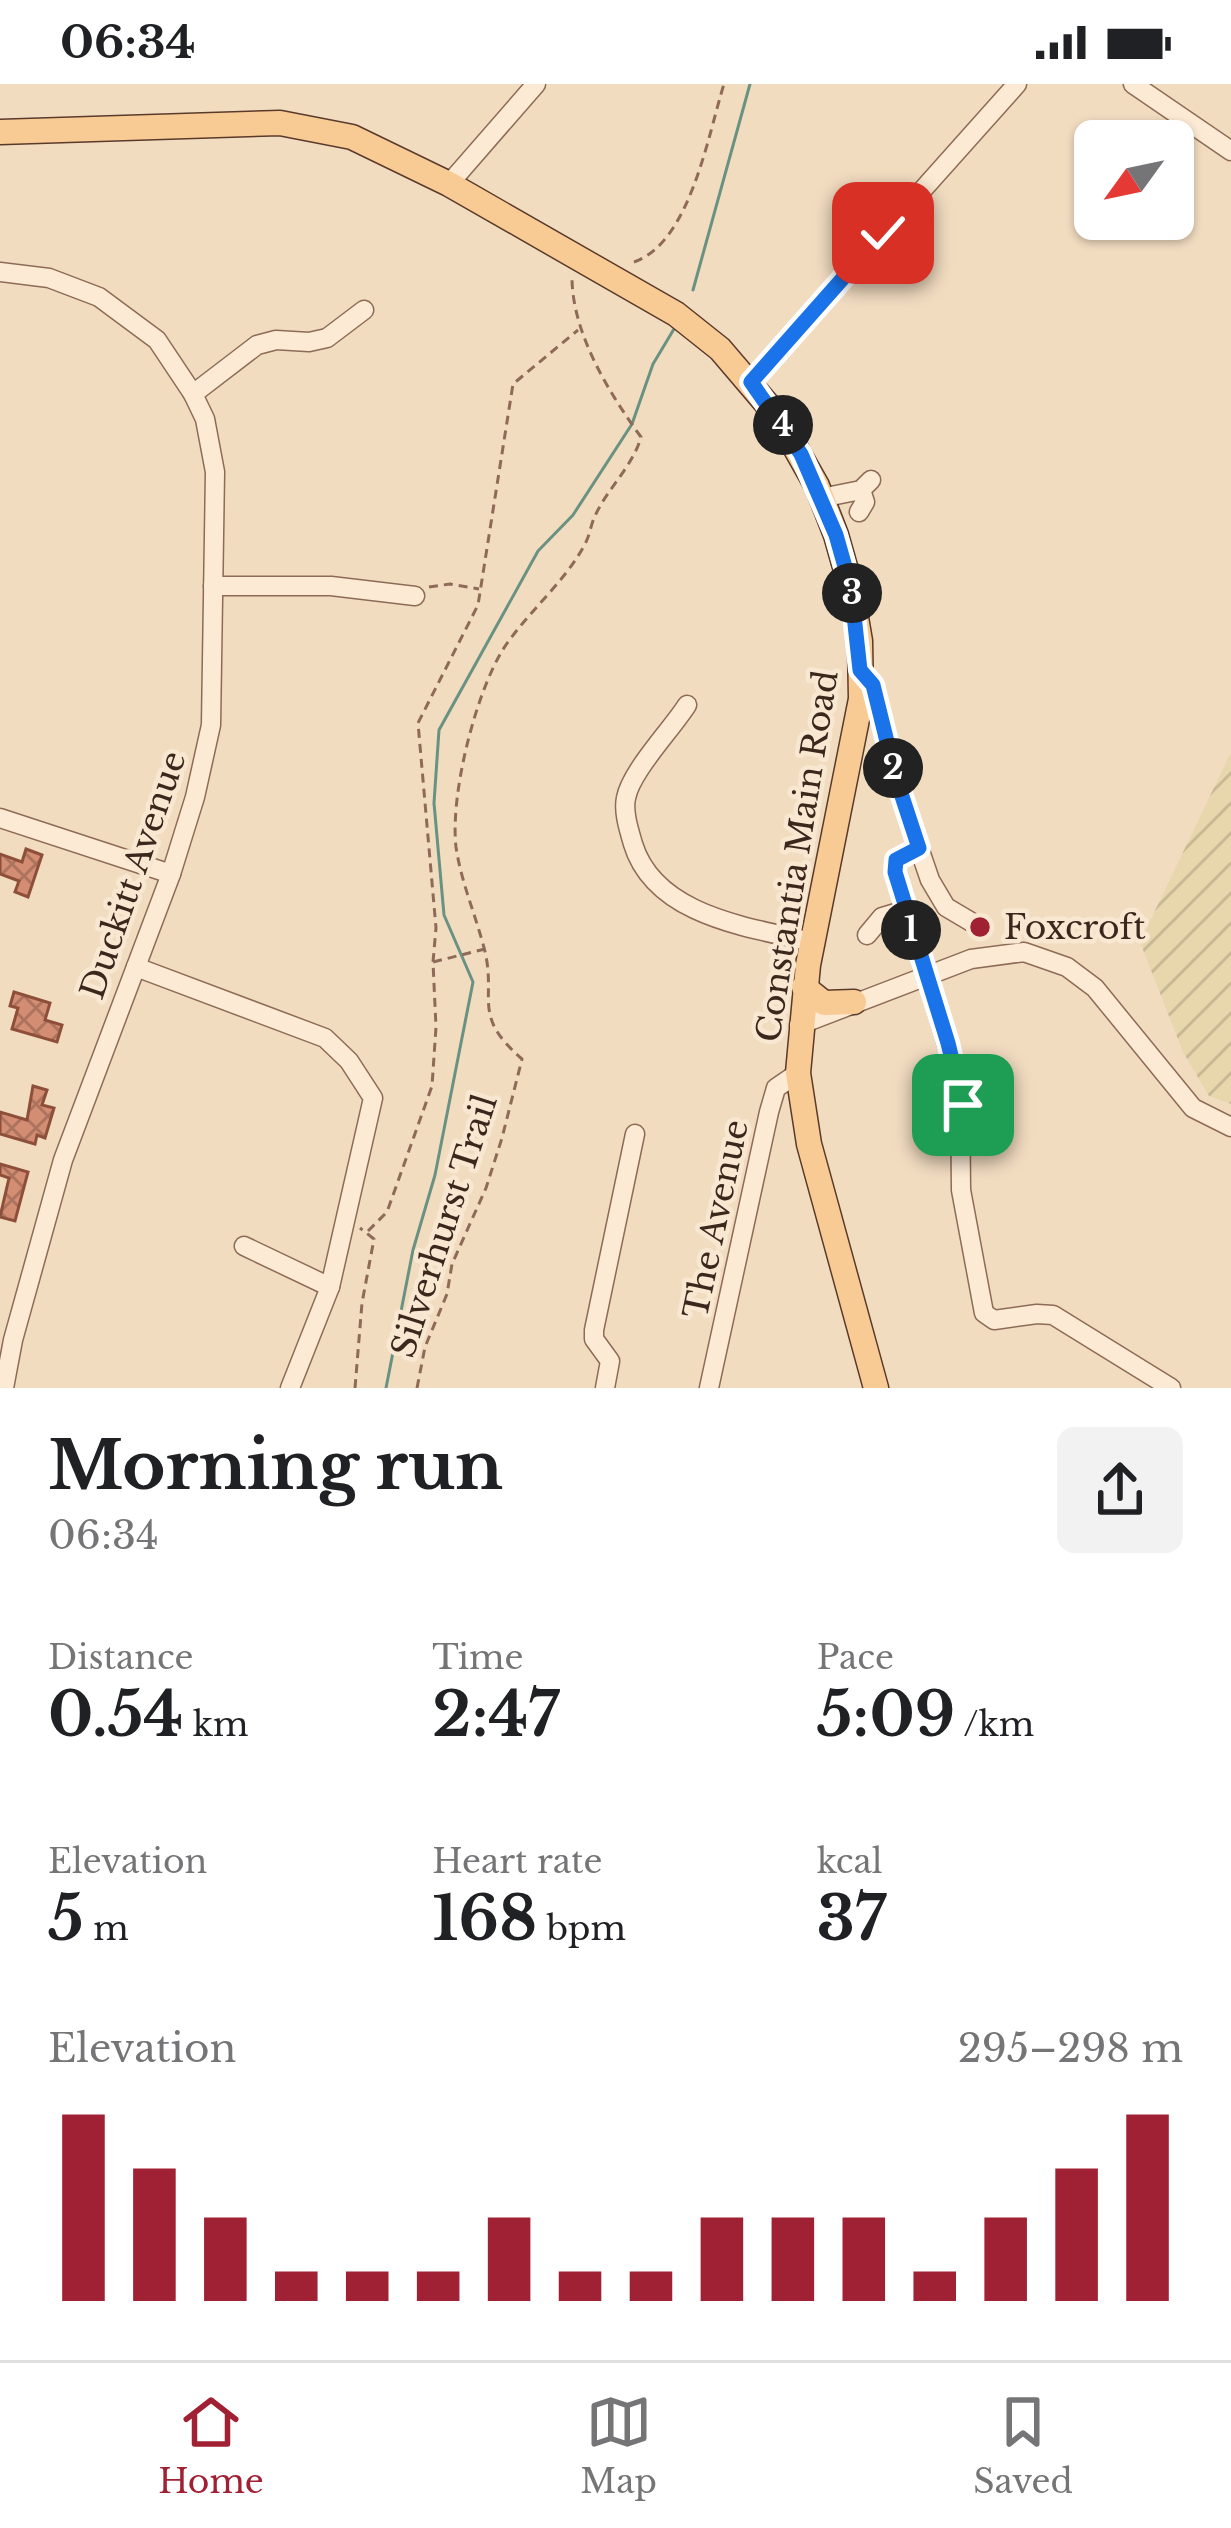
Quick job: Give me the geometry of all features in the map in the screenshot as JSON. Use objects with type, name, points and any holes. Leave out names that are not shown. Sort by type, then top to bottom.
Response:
[{"type":"main road","name":"Constantia Main Road","points":[[0,132],[280,123],[352,136],[449,184],[676,314],[751,382],[790,436],[821,498],[851,588],[861,699],[804,987],[798,1073],[809,1144],[876,1388]]},
{"type":"main road","points":[[804,987],[824,1003],[854,1003]]},
{"type":"street","points":[[449,184],[536,84]]},
{"type":"street","points":[[751,382],[1017,84]]},
{"type":"street","points":[[1133,84],[1231,151]]},
{"type":"street","name":"Duckitt Avenue","points":[[0,272],[49,278],[99,297],[157,340],[205,418],[215,472],[210,741],[171,874],[63,1160],[6,1339],[4,1388]]},
{"type":"street","points":[[193,394],[257,345],[327,338],[364,310]]},
{"type":"street","points":[[821,498],[866,485],[859,512]]},
{"type":"street","points":[[213,586],[331,586],[416,596]]},
{"type":"street","points":[[860,670],[873,685],[919,848],[938,896],[954,915],[973,923]]},
{"type":"street","points":[[687,705],[625,800],[629,831],[643,869],[663,890],[691,907],[812,942]]},
{"type":"street","points":[[0,818],[171,874]]},
{"type":"street","points":[[919,848],[894,864],[960,1088],[961,1190],[983,1313],[994,1320],[1053,1315],[1172,1388]]},
{"type":"street","points":[[867,935],[882,917],[905,910]]},
{"type":"street","points":[[799,1025],[971,959],[1024,952],[1067,968],[1095,988],[1193,1108],[1231,1127]]},
{"type":"street","points":[[136,968],[325,1038],[350,1061],[373,1098],[330,1287],[290,1388]]},
{"type":"street","name":"The Avenue","points":[[710,1388],[769,1112],[782,1081],[798,1073]]},
{"type":"street","points":[[605,1388],[610,1361],[594,1340],[594,1330],[635,1134]]},
{"type":"street","points":[[244,1246],[330,1287]]},
{"type":"path","points":[[634,262],[657,249],[682,216],[724,84]]},
{"type":"path","points":[[573,262],[572,292],[580,329]]},
{"type":"path","name":"Silverhurst Trail","points":[[356,1388],[362,1303],[374,1239],[368,1231],[387,1212],[431,1086],[436,928],[418,722],[478,604],[513,384],[580,329],[641,437],[595,515],[586,542],[530,610],[489,673],[457,799],[455,842],[464,889],[489,965],[486,1007],[496,1036],[522,1059],[502,1138],[452,1264],[417,1388]]},
{"type":"path","points":[[416,596],[440,584],[481,590]]},
{"type":"path","points":[[433,962],[485,949]]},
{"type":"path","points":[[348,1222],[368,1231]]},
{"type":"shaded area","points":[[1231,752],[1231,1104],[1209,1096],[1183,1052],[1140,942]]},
{"type":"building","points":[[26,849],[42,855],[28,897],[15,892],[19,881],[0,874],[0,854],[22,862]]},
{"type":"building","points":[[14,992],[50,1003],[45,1020],[62,1025],[57,1042],[12,1029],[18,1008],[10,1006]]},
{"type":"building","points":[[33,1086],[47,1090],[42,1105],[54,1108],[45,1138],[37,1135],[35,1144],[0,1134],[0,1112],[27,1120]]},
{"type":"building","points":[[0,1164],[28,1172],[15,1221],[0,1217],[9,1178],[0,1175]]},
{"type":"waterway","points":[[693,290],[750,84]]},
{"type":"waterway","points":[[386,1388],[473,982],[444,915],[434,803],[439,730],[538,551],[573,515],[632,424],[653,364],[674,329]]},
{"type":"place","name":"Foxcroft","points":[[980,927]]},
{"type":"route","points":[[883,233],[751,382],[801,454],[836,535],[851,588],[860,670],[873,685],[919,848],[896,860],[895,872],[963,1105]]}]
